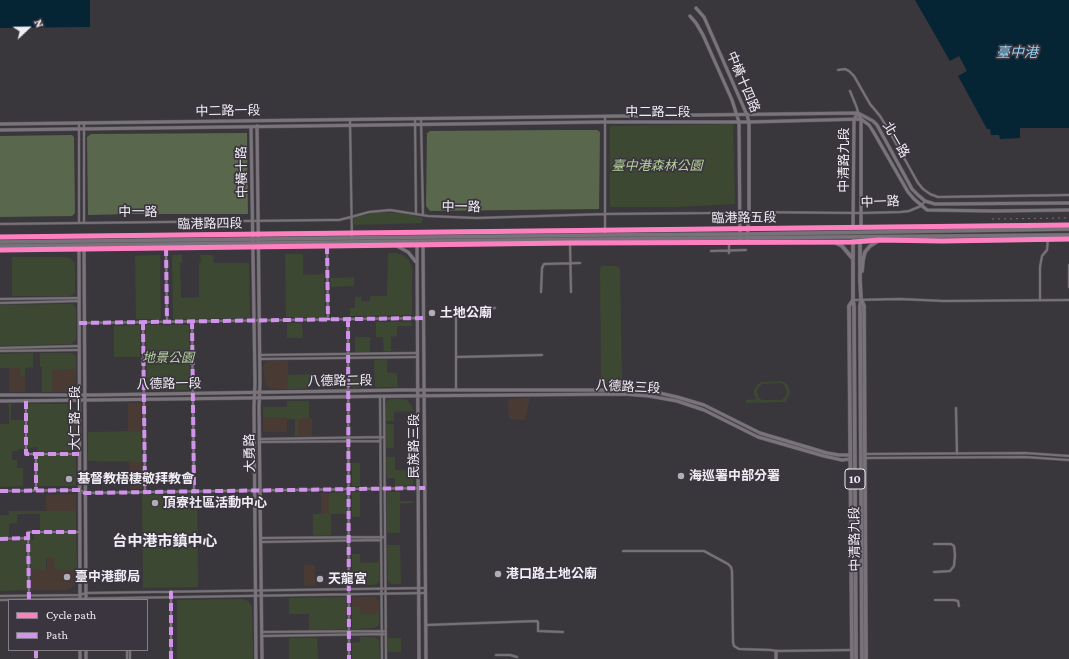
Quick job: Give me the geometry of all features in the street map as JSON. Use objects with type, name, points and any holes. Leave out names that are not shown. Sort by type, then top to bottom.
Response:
[{"type":"main road","name":"臨港路五段","points":[[860,230],[1069,225]]},
{"type":"main road","name":"臨港路五段","points":[[420,239],[748,236],[853,230],[1069,229]]},
{"type":"main road","name":"中清路九段","points":[[852,659],[853,230]]},
{"type":"main road","name":"中清路九段","points":[[860,230],[866,659]]},
{"type":"main road","name":"臨港路五段","points":[[748,236],[833,241],[860,239],[1069,235]]},
{"type":"main road","name":"臨港路五段","points":[[420,239],[748,236],[853,240]]},
{"type":"main road","name":"臨港路四段","points":[[0,237],[79,243]]},
{"type":"main road","name":"臨港路五段","points":[[420,239],[570,244],[605,237]]},
{"type":"main road","name":"臨港路四段","points":[[0,242],[84,243],[420,239]]},
{"type":"main road","name":"臨港路四段","points":[[0,246],[79,243],[420,239]]},
{"type":"main road","name":"臨港路四段","points":[[258,241],[327,246],[352,240],[396,246],[420,239]]},
{"type":"main road","name":"臨港路五段","points":[[860,239],[942,241],[1069,239]]},
{"type":"main road","points":[[860,280],[865,252],[870,246],[880,240]]},
{"type":"main road","name":"臨港路四段","points":[[84,243],[166,248],[252,241]]},
{"type":"main road","points":[[833,241],[842,246],[853,260]]},
{"type":"main road","name":"臨港路四段","points":[[0,250],[79,243]]},
{"type":"main road","name":"中清路九段","points":[[862,456],[862,659]]},
{"type":"main road","name":"中清路九段","points":[[852,457],[856,659]]},
{"type":"street","name":"中橫十四路","points":[[696,8],[704,17],[749,122],[748,236]]},
{"type":"street","name":"中橫十四路","points":[[690,16],[703,35],[739,122],[740,236]]},
{"type":"street","points":[[838,70],[845,69],[854,76],[870,104],[888,129],[918,184],[930,194],[938,197],[1069,195]]},
{"type":"street","points":[[850,91],[858,113]]},
{"type":"street","name":"中二路二段","points":[[457,118],[858,113]]},
{"type":"street","name":"中清路九段","points":[[853,230],[854,119],[858,113],[861,119],[860,230]]},
{"type":"street","name":"北一路","points":[[858,113],[873,121],[877,125],[912,189],[925,201]]},
{"type":"street","points":[[605,116],[605,237]]},
{"type":"street","name":"中二路一段","points":[[0,124],[457,118]]},
{"type":"street","points":[[415,119],[416,214]]},
{"type":"street","points":[[421,119],[423,215]]},
{"type":"street","name":"中二路二段","points":[[455,124],[749,122],[861,119]]},
{"type":"street","name":"北一路","points":[[861,119],[869,125],[908,192],[921,206]]},
{"type":"street","points":[[350,120],[352,240]]},
{"type":"street","name":"中橫十路","points":[[251,121],[252,241]]},
{"type":"street","name":"中橫十路","points":[[256,121],[258,241]]},
{"type":"street","points":[[78,123],[79,222]]},
{"type":"street","points":[[84,123],[84,222]]},
{"type":"street","name":"中二路一段","points":[[0,130],[455,124]]},
{"type":"street","points":[[921,206],[925,201],[947,205],[1069,203]]},
{"type":"street","name":"中一路","points":[[0,224],[339,220],[369,212],[390,210],[428,216],[477,218],[740,212],[901,212],[912,210],[921,206],[926,210],[1069,210]]},
{"type":"street","points":[[729,236],[729,252]]},
{"type":"street","name":"民族路三段","points":[[419,659],[417,263],[420,239]]},
{"type":"street","name":"民族路三段","points":[[420,239],[424,318],[426,659]]},
{"type":"street","points":[[1040,299],[1040,268],[1042,256],[1048,250],[1048,239]]},
{"type":"street","name":"大勇路","points":[[252,241],[256,321],[257,393],[254,490],[258,590],[256,659]]},
{"type":"street","name":"大勇路","points":[[258,241],[256,321],[260,357],[257,398],[260,441],[261,540],[258,595],[262,634],[262,659]]},
{"type":"street","name":"大仁路二段","points":[[79,243],[79,348],[82,395],[79,454],[80,598]]},
{"type":"street","name":"大仁路二段","points":[[84,243],[85,323],[82,400],[86,599]]},
{"type":"street","points":[[570,244],[571,292]]},
{"type":"street","points":[[327,246],[328,320]]},
{"type":"street","points":[[396,246],[408,252],[417,263]]},
{"type":"street","points":[[166,248],[167,322]]},
{"type":"street","points":[[711,251],[729,252],[746,250]]},
{"type":"street","points":[[541,292],[543,265],[580,263]]},
{"type":"street","points":[[1069,264],[1069,287]]},
{"type":"street","points":[[0,299],[79,299]]},
{"type":"street","points":[[0,302],[79,299]]},
{"type":"street","points":[[853,300],[1069,300]]},
{"type":"street","points":[[456,390],[456,309],[495,308]]},
{"type":"street","points":[[79,323],[424,318]]},
{"type":"street","points":[[348,319],[349,659]]},
{"type":"street","points":[[192,321],[194,491]]},
{"type":"street","points":[[143,322],[145,492]]},
{"type":"street","points":[[0,348],[79,348]]},
{"type":"street","points":[[0,351],[79,348]]},
{"type":"street","points":[[260,357],[348,354],[417,355]]},
{"type":"street","points":[[260,357],[348,358],[417,355]]},
{"type":"street","points":[[456,357],[542,355]]},
{"type":"street","name":"八德路三段","points":[[424,390],[655,392],[692,401],[723,414],[760,433],[827,453],[852,457]]},
{"type":"street","name":"八德路二段","points":[[257,393],[424,390]]},
{"type":"street","name":"八德路三段","points":[[417,396],[624,392],[686,404],[704,410],[758,437],[824,456],[842,460],[852,457]]},
{"type":"street","name":"八德路一段","points":[[0,395],[257,393]]},
{"type":"street","points":[[169,394],[169,399]]},
{"type":"street","points":[[382,396],[380,437],[382,659]]},
{"type":"street","points":[[382,396],[384,437],[386,659]]},
{"type":"street","name":"八德路二段","points":[[257,398],[417,396]]},
{"type":"street","name":"八德路一段","points":[[0,400],[26,401],[257,398]]},
{"type":"street","points":[[26,401],[26,454],[79,454]]},
{"type":"street","points":[[956,408],[957,454]]},
{"type":"street","points":[[758,437],[760,433]]},
{"type":"street","points":[[260,441],[384,437]]},
{"type":"street","points":[[260,441],[384,441]]},
{"type":"street","points":[[852,457],[919,454],[1026,453],[1069,456]]},
{"type":"street","points":[[1025,457],[1026,453]]},
{"type":"street","points":[[36,454],[36,490]]},
{"type":"street","points":[[862,456],[919,458],[1025,457],[1069,460]]},
{"type":"street","points":[[0,491],[80,490],[85,493],[424,488]]},
{"type":"street","points":[[29,598],[28,532],[80,532]]},
{"type":"street","points":[[261,540],[385,537]]},
{"type":"street","points":[[0,539],[28,538]]},
{"type":"street","points":[[261,540],[385,540]]},
{"type":"street","points":[[934,544],[951,544],[954,546],[955,556],[954,566],[950,572],[934,572]]},
{"type":"street","points":[[623,551],[704,551],[728,564],[732,571],[733,642],[734,646],[739,649],[776,651],[852,650]]},
{"type":"street","points":[[80,598],[86,593],[425,588]]},
{"type":"street","points":[[171,591],[171,659]]},
{"type":"street","points":[[126,592],[126,599]]},
{"type":"street","points":[[130,592],[130,599]]},
{"type":"street","points":[[0,596],[29,598],[130,599],[258,595],[425,593]]},
{"type":"street","points":[[14,599],[29,598]]},
{"type":"street","points":[[935,600],[954,600],[958,601],[959,606]]},
{"type":"street","points":[[426,625],[537,621],[538,631],[563,632]]},
{"type":"street","points":[[262,634],[385,631]]},
{"type":"street","points":[[262,634],[385,634]]},
{"type":"street","points":[[776,651],[776,659]]},
{"type":"street","points":[[496,655],[510,655],[517,657]]},
{"type":"shaded area","points":[[268,361],[288,361],[288,389],[273,389],[267,386],[265,383],[263,367]]},
{"type":"shaded area","points":[[9,368],[21,368],[21,377],[25,377],[25,392],[9,392]]},
{"type":"shaded area","points":[[52,369],[76,369],[76,383],[73,389],[67,392],[52,392]]},
{"type":"shaded area","points":[[530,398],[525,420],[509,419],[508,399]]},
{"type":"shaded area","points":[[128,403],[141,403],[141,431],[128,432]]},
{"type":"shaded area","points":[[263,417],[287,417],[287,432],[263,432]]},
{"type":"shaded area","points":[[298,418],[312,418],[312,436],[298,436]]},
{"type":"shaded area","points":[[129,462],[142,462],[142,489],[130,489]]},
{"type":"shaded area","points":[[321,493],[329,493],[329,514],[321,514]]},
{"type":"shaded area","points":[[76,494],[75,511],[46,511],[46,495]]},
{"type":"shaded area","name":"臺中港郵局","points":[[47,558],[55,558],[55,569],[77,569],[77,580],[74,586],[67,590],[31,590],[31,569],[47,569]]},
{"type":"shaded area","points":[[304,565],[315,565],[315,586],[304,586]]},
{"type":"shaded area","points":[[352,597],[376,597],[379,602],[379,613],[360,614],[360,607],[352,607]]},
{"type":"green space","name":"臺中港森林公園","points":[[733,124],[735,204],[676,207],[610,207],[610,126]]},
{"type":"green space","points":[[597,130],[600,132],[599,209],[430,211],[426,206],[427,133],[430,131]]},
{"type":"green space","points":[[247,133],[248,214],[88,215],[87,137],[91,134]]},
{"type":"green space","points":[[72,135],[74,137],[75,213],[72,216],[0,217],[0,136]]},
{"type":"green space","points":[[378,212],[401,213],[423,218],[422,223],[354,225],[354,218]]},
{"type":"green space","points":[[388,253],[403,255],[408,259],[411,265],[412,315],[350,316],[350,308],[355,308],[355,297],[361,297],[361,301],[370,301],[370,296],[387,296]]},
{"type":"green space","points":[[285,254],[303,254],[303,275],[324,274],[325,317],[286,317]]},
{"type":"green space","points":[[160,255],[161,319],[136,319],[135,256]]},
{"type":"green space","points":[[172,255],[182,255],[182,263],[180,263],[181,298],[199,297],[200,255],[213,255],[214,263],[249,263],[250,318],[173,319]]},
{"type":"green space","points":[[12,257],[70,258],[74,262],[75,267],[75,293],[70,296],[12,296]]},
{"type":"green space","points":[[602,266],[618,266],[620,269],[622,382],[620,385],[601,385],[600,268]]},
{"type":"green space","points":[[354,277],[354,286],[331,287],[330,278]]},
{"type":"green space","points":[[0,305],[74,305],[76,309],[76,339],[73,343],[0,346]]},
{"type":"green space","points":[[376,322],[412,322],[412,326],[397,326],[397,336],[391,337],[391,351],[384,351],[383,337],[376,337]]},
{"type":"green space","points":[[287,323],[302,323],[303,338],[287,338]]},
{"type":"green space","points":[[140,325],[140,357],[114,357],[114,326]]},
{"type":"green space","name":"地景公園","points":[[146,325],[189,325],[190,390],[147,391]]},
{"type":"green space","points":[[355,337],[370,337],[370,352],[355,352]]},
{"type":"green space","points":[[33,353],[33,367],[25,368],[25,377],[21,377],[20,368],[0,368],[0,354]]},
{"type":"green space","points":[[40,353],[71,353],[76,357],[76,369],[52,370],[52,392],[42,392],[42,367],[40,367]]},
{"type":"green space","points":[[387,359],[387,373],[397,373],[398,387],[375,387],[374,360]]},
{"type":"green space","points":[[311,374],[311,388],[288,389],[288,375]]},
{"type":"green space","points":[[352,374],[367,374],[367,387],[352,388]]},
{"type":"green space","points":[[782,381],[787,384],[790,391],[786,402],[746,403],[746,400],[756,399],[754,390],[758,384],[762,382]],"holes":[[[781,383],[784,385],[787,392],[786,396],[781,400],[762,400],[758,397],[757,390],[762,384]]]},
{"type":"green space","points":[[391,399],[407,400],[413,411],[394,412],[394,421],[386,421],[386,403]]},
{"type":"green space","points":[[287,401],[309,401],[309,418],[298,419],[298,436],[295,436],[295,419],[287,419],[287,417],[263,417],[263,407],[287,407]]},
{"type":"green space","points":[[7,404],[13,404],[11,406],[11,420],[24,420],[24,449],[12,451],[12,459],[17,460],[17,468],[23,468],[23,486],[0,487],[0,424],[9,424],[9,406]]},
{"type":"green space","points":[[28,404],[66,404],[73,407],[76,413],[76,451],[38,452],[37,447],[28,448]]},
{"type":"green space","points":[[386,424],[394,424],[394,448],[386,448]]},
{"type":"green space","points":[[141,431],[142,462],[88,461],[88,432]]},
{"type":"green space","points":[[76,455],[76,486],[38,486],[38,456]]},
{"type":"green space","points":[[386,457],[395,457],[395,470],[413,470],[413,485],[395,486],[395,478],[387,478]]},
{"type":"green space","points":[[352,463],[360,463],[360,486],[352,486]]},
{"type":"green space","points":[[346,492],[346,514],[331,514],[331,535],[313,536],[313,514],[329,514],[329,493]]},
{"type":"green space","points":[[352,492],[360,492],[360,517],[352,517]]},
{"type":"green space","points":[[387,492],[400,492],[400,501],[413,501],[413,503],[400,504],[400,533],[387,533]]},
{"type":"green space","points":[[197,494],[198,587],[143,588],[142,495]]},
{"type":"green space","points":[[76,509],[76,530],[40,530],[40,514],[19,514],[17,515],[17,523],[9,524],[9,537],[0,537],[0,515],[9,515],[9,511],[75,511]]},
{"type":"green space","points":[[34,534],[76,534],[77,570],[55,570],[54,558],[46,558],[46,570],[31,570],[30,540],[34,540]]},
{"type":"green space","points":[[26,540],[27,590],[0,591],[0,541]]},
{"type":"green space","points":[[387,545],[400,545],[401,584],[392,584],[388,581]]},
{"type":"green space","points":[[352,554],[360,554],[360,563],[379,562],[378,583],[374,585],[352,585],[352,581],[360,581],[360,578],[352,578]]},
{"type":"green space","points":[[346,597],[346,629],[309,630],[309,614],[289,614],[289,598]]},
{"type":"green space","points":[[242,599],[248,601],[252,607],[253,659],[177,659],[177,600]]},
{"type":"green space","points":[[352,607],[360,607],[360,614],[379,613],[378,626],[374,628],[352,629]]},
{"type":"green space","points":[[360,637],[374,637],[378,639],[380,659],[352,659],[352,643],[360,642]]},
{"type":"green space","points":[[289,638],[317,638],[318,659],[289,659]]},
{"type":"green space","points":[[388,638],[401,638],[401,652],[388,652]]},
{"type":"water","points":[[0,0],[90,0],[90,27],[0,28]]},
{"type":"water","name":"臺中港","points":[[915,0],[1069,0],[1069,128],[1020,128],[1020,138],[1000,139],[999,135],[991,135],[990,129],[987,129],[958,76],[967,71],[959,56],[950,61]]},
{"type":"railway","points":[[992,219],[1069,218]]},
{"type":"marked path","points":[[327,246],[328,320]]},
{"type":"marked path","points":[[166,248],[167,322]]},
{"type":"marked path","points":[[79,323],[424,318]]},
{"type":"marked path","points":[[348,319],[349,659]]},
{"type":"marked path","points":[[192,321],[194,491]]},
{"type":"marked path","points":[[143,322],[145,492]]},
{"type":"marked path","points":[[26,401],[26,454],[36,454],[36,490]]},
{"type":"marked path","points":[[36,454],[79,454]]},
{"type":"marked path","points":[[0,491],[80,490],[85,493],[425,488]]},
{"type":"marked path","points":[[29,599],[28,532],[80,532]]},
{"type":"marked path","points":[[0,539],[28,538]]},
{"type":"marked path","points":[[171,591],[171,659]]},
{"type":"marked path","points":[[36,651],[36,659]]},
{"type":"cycle path","points":[[0,237],[1069,225]]},
{"type":"cycle path","points":[[0,250],[1069,239]]},
{"type":"place","name":"土地公廟","points":[[432,313]]},
{"type":"place","name":"海巡署中部分署","points":[[681,476]]},
{"type":"place","name":"基督教梧棲敬拜教會","points":[[69,479]]},
{"type":"place","name":"頂寮社區活動中心","points":[[155,503]]},
{"type":"place","name":"港口路土地公廟","points":[[498,574]]},
{"type":"place","name":"臺中港郵局","points":[[67,577]]},
{"type":"place","name":"天龍宮","points":[[320,579]]},
{"type":"district","name":"台中港市鎮中心","points":[[165,541]]}]
